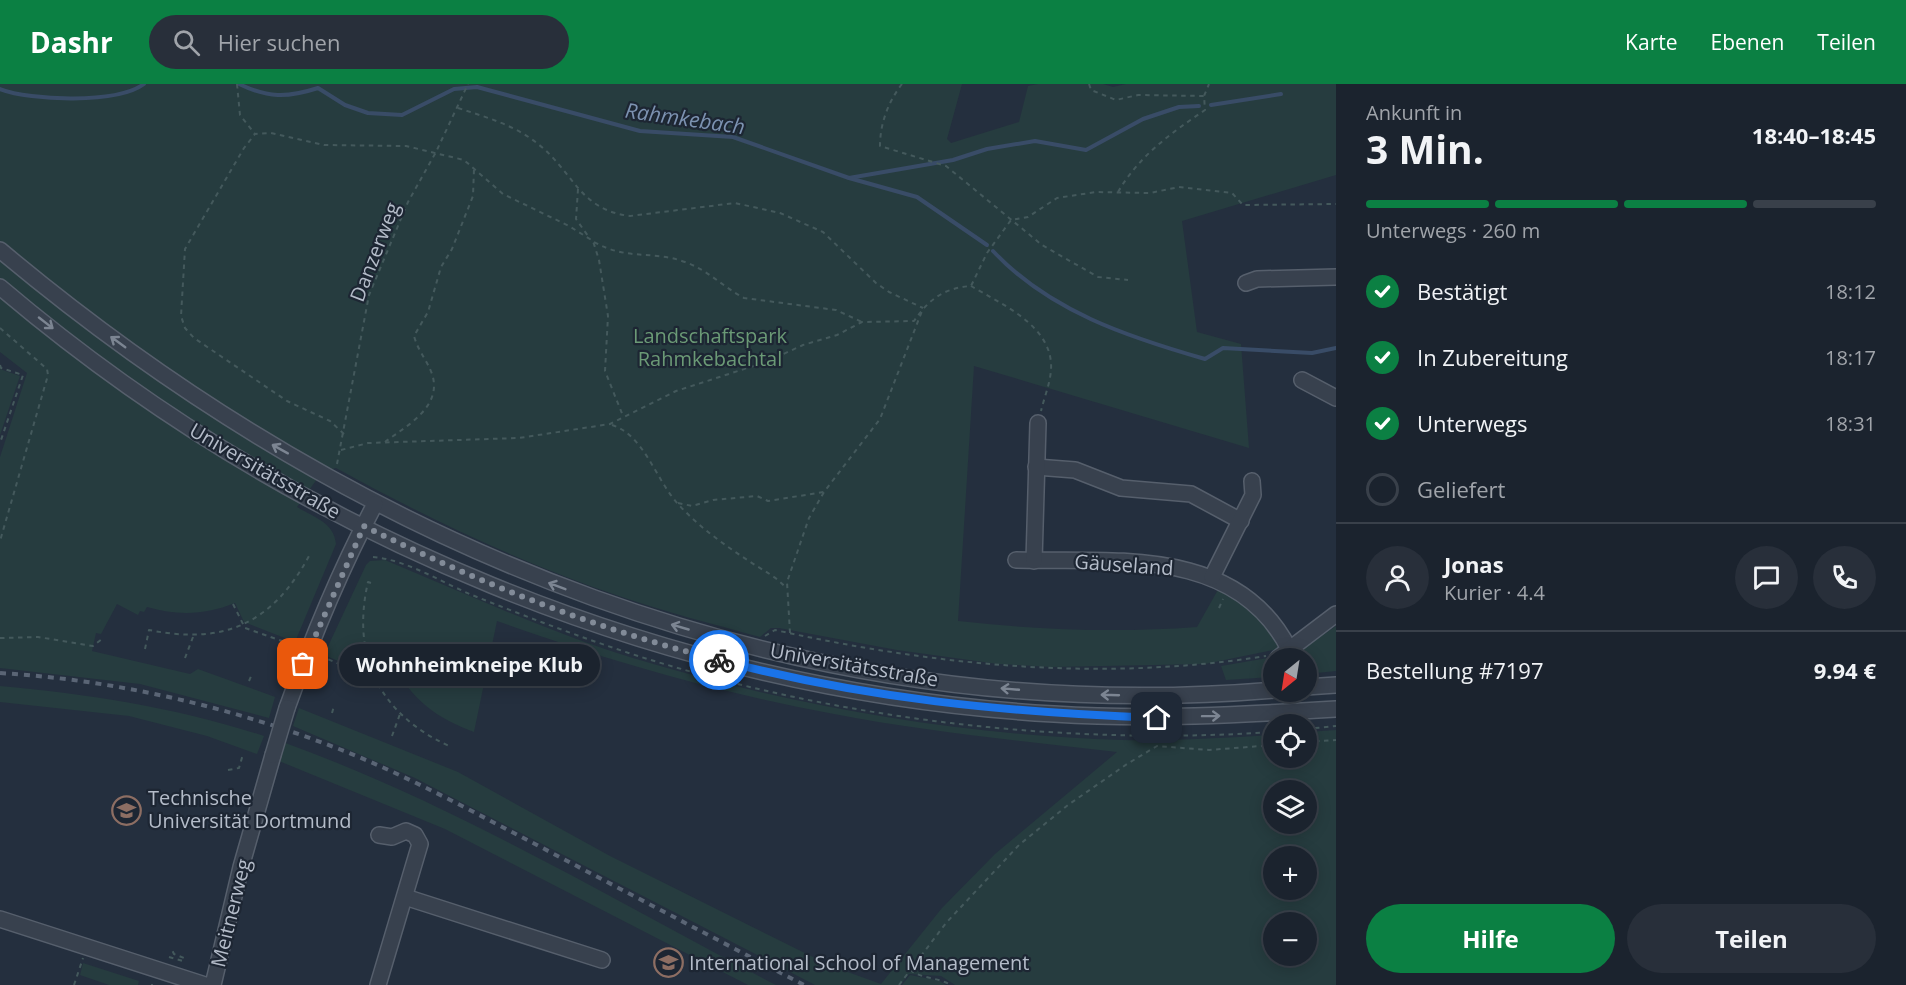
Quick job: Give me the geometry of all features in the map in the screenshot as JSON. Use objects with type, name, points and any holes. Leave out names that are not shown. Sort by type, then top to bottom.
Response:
[{"type":"street","name":"Universitätsstraße","points":[[0,250],[96,327],[174,382],[267,442],[375,504],[474,551],[570,591],[658,621],[756,648],[898,675],[1016,689],[1158,696],[1263,691]]},
{"type":"street","points":[[1246,283],[1257,279],[1336,277]]},
{"type":"street","name":"Universitätsstraße","points":[[0,287],[85,355],[182,423],[298,495],[474,577],[604,627],[697,655],[822,684],[923,701],[1055,714],[1157,718],[1336,709]]},
{"type":"street","points":[[1302,380],[1336,398]]},
{"type":"street","points":[[1034,561],[1038,423]]},
{"type":"street","points":[[1036,467],[1075,470],[1121,488],[1191,494],[1241,521]]},
{"type":"street","points":[[1212,577],[1253,495],[1252,481]]},
{"type":"street","name":"Meitnerweg","points":[[213,985],[244,857],[287,708],[317,629],[375,504]]},
{"type":"street","name":"Gäuseland","points":[[1016,561],[1160,565],[1212,577],[1243,594],[1266,613],[1281,648]]},
{"type":"street","points":[[1292,648],[1336,614]]},
{"type":"street","points":[[1317,686],[1336,685]]},
{"type":"street","points":[[378,985],[420,849],[418,839],[406,831],[392,837],[380,835]]},
{"type":"street","points":[[405,897],[602,960]]},
{"type":"street","points":[[0,919],[186,982],[205,985]]},
{"type":"path","points":[[237,84],[240,115],[255,134]]},
{"type":"path","name":"Danzerweg","points":[[336,468],[369,295],[408,202],[436,152],[468,84]]},
{"type":"path","points":[[902,84],[892,96],[880,130],[880,146],[946,166],[1042,245],[1098,278],[1128,280]]},
{"type":"path","points":[[1089,84],[1091,90],[1116,100],[1138,95],[1204,96]]},
{"type":"path","points":[[1118,192],[1132,169],[1171,133],[1205,110],[1204,96],[1209,84]]},
{"type":"path","points":[[458,108],[493,119],[536,142],[553,156],[588,200],[612,214],[630,216],[735,203],[780,213],[823,232],[876,283],[889,292],[923,308]]},
{"type":"path","points":[[344,434],[330,421],[287,400],[194,338],[185,328],[181,316],[185,249],[247,142],[255,134],[271,133],[324,145],[390,145],[436,152],[464,160],[503,194],[569,226],[593,241],[624,254],[683,261],[713,274],[732,291],[744,298],[836,310],[862,322],[907,323],[914,321],[923,308],[937,296],[953,288],[971,286],[1030,323],[1046,345],[1051,369],[1043,400]]},
{"type":"path","points":[[385,442],[410,424],[427,408],[431,400],[434,389],[432,375],[418,351],[414,336],[428,312],[441,267],[452,249],[473,196],[474,168]]},
{"type":"path","points":[[971,286],[987,253],[1011,220],[1028,217],[1057,198],[1096,192],[1150,193],[1179,187],[1232,193],[1243,205],[1336,204]]},
{"type":"path","points":[[578,189],[576,219],[581,230],[593,241],[599,260],[608,316],[605,371],[623,416]]},
{"type":"path","points":[[790,633],[786,588],[808,518],[824,492],[878,423],[887,407],[923,308]]},
{"type":"path","points":[[341,450],[368,443],[519,438],[610,424],[676,391],[766,362],[797,347],[837,335],[862,322]]},
{"type":"path","points":[[0,328],[47,369],[48,375],[0,541]]},
{"type":"path","points":[[0,365],[1,368],[22,375],[0,443]]},
{"type":"path","points":[[610,424],[634,438],[676,502],[714,538],[765,570],[786,588]]},
{"type":"path","points":[[676,502],[692,506],[713,500],[758,496],[768,501],[824,492]]},
{"type":"path","points":[[145,649],[149,630],[193,637],[243,625],[261,616],[286,590],[309,556],[307,555]]},
{"type":"path","points":[[371,582],[368,582],[363,622],[373,676],[400,714],[448,746]]},
{"type":"path","points":[[233,604],[243,625],[296,646]]},
{"type":"path","points":[[258,612],[261,616]]},
{"type":"path","points":[[756,648],[763,637],[772,630],[936,660],[1044,670],[1191,667],[1263,656]]},
{"type":"path","points":[[264,640],[266,635]]},
{"type":"path","points":[[0,638],[38,637],[93,646],[102,639]]},
{"type":"path","points":[[185,658],[193,637]]},
{"type":"path","points":[[324,658],[373,676],[394,666]]},
{"type":"path","points":[[347,674],[349,668]]},
{"type":"path","points":[[249,681],[252,674]]},
{"type":"path","points":[[332,713],[334,706]]},
{"type":"path","points":[[392,736],[400,714]]},
{"type":"path","points":[[1317,728],[1336,726]]},
{"type":"path","points":[[1317,742],[1336,741]]},
{"type":"path","points":[[899,985],[946,923],[1019,845],[1068,805],[1157,746],[1209,750],[1263,746]]},
{"type":"path","points":[[228,770],[239,768],[243,754]]},
{"type":"path","points":[[74,985],[87,947]]},
{"type":"path","points":[[170,956],[183,961],[184,958],[174,954],[171,948]]},
{"type":"path","points":[[910,970],[916,975],[940,978],[951,985]]},
{"type":"green space","name":"Landschaftspark Rahmkebachtal","points":[[0,84],[962,84],[947,139],[951,143],[1019,122],[1028,86],[1038,84],[1103,84],[1113,87],[1126,84],[1336,84],[1336,175],[1182,221],[1197,332],[1241,344],[1249,448],[974,366],[958,621],[1078,630],[1197,627],[1219,588],[1264,620],[1279,645],[1278,648],[1263,648],[1263,652],[1205,664],[1052,667],[998,664],[897,650],[779,628],[771,628],[760,637],[636,602],[546,569],[440,522],[336,468],[322,472],[297,507],[327,525],[336,544],[295,642],[244,622],[235,603],[213,610],[191,613],[170,612],[147,607],[138,615],[117,604],[101,634],[96,633],[92,651],[190,674],[198,669],[275,697],[269,718],[140,684],[0,668],[0,457],[27,373],[0,352]]},
{"type":"green space","points":[[0,369],[20,376],[0,435]]},
{"type":"green space","points":[[385,560],[539,625],[633,658],[753,690],[875,715],[936,725],[1060,737],[1160,740],[1263,736],[1263,768],[1317,768],[1317,731],[1336,730],[1336,985],[955,985],[941,976],[909,974],[900,985],[815,985],[415,778],[293,726],[299,708],[458,772],[610,856],[831,966],[881,984],[942,908],[995,854],[1117,752],[940,731],[791,706],[664,674],[497,621],[474,732],[448,721],[417,698],[393,665],[369,674],[324,655],[366,565],[370,561]]},
{"type":"green space","points":[[1336,626],[1336,671],[1317,673],[1317,648],[1304,648]]},
{"type":"green space","points":[[1263,659],[1263,678],[1226,680],[1221,666]]},
{"type":"green space","points":[[0,686],[134,703],[232,726],[264,736],[257,754],[207,736],[129,716],[0,702]]},
{"type":"green space","points":[[280,741],[408,793],[470,823],[776,985],[748,985],[445,829],[274,759]]},
{"type":"green space","points":[[83,963],[139,981],[138,985],[109,985],[80,975]]},
{"type":"green space","points":[[910,975],[940,981],[946,985],[902,985]]},
{"type":"waterway","name":"Rahmkebach","points":[[0,89],[32,96],[74,99],[114,95],[144,84]]},
{"type":"waterway","name":"Rahmkebach","points":[[239,84],[259,92],[278,95],[297,94],[318,88],[345,105],[368,113],[402,115],[454,89],[477,87],[640,131],[733,137],[849,178],[953,160],[987,149],[1035,141],[1086,150],[1143,119],[1179,107],[1199,106]]},
{"type":"waterway","name":"Rahmkebach","points":[[1211,105],[1281,94]]},
{"type":"waterway","points":[[849,178],[917,197],[987,245]]},
{"type":"waterway","points":[[993,251],[1015,272],[1064,306],[1119,331],[1205,359],[1223,348],[1312,353],[1336,348]]},
{"type":"railway","points":[[0,673],[87,682],[172,698],[257,720],[339,749],[438,794],[804,985]]},
{"type":"way so far","points":[[303,664],[364,526],[416,552],[522,597],[651,642],[719,660]]},
{"type":"place","name":"Wohnheimkneipe Klub","points":[[303,664]]},
{"type":"place","name":"Technische Universität Dortmund","points":[[127,810]]},
{"type":"place","name":"International School of Management","points":[[668,963]]},
{"type":"route","points":[[719,660],[766,673],[861,692],[923,701],[985,709],[1157,718]]}]
